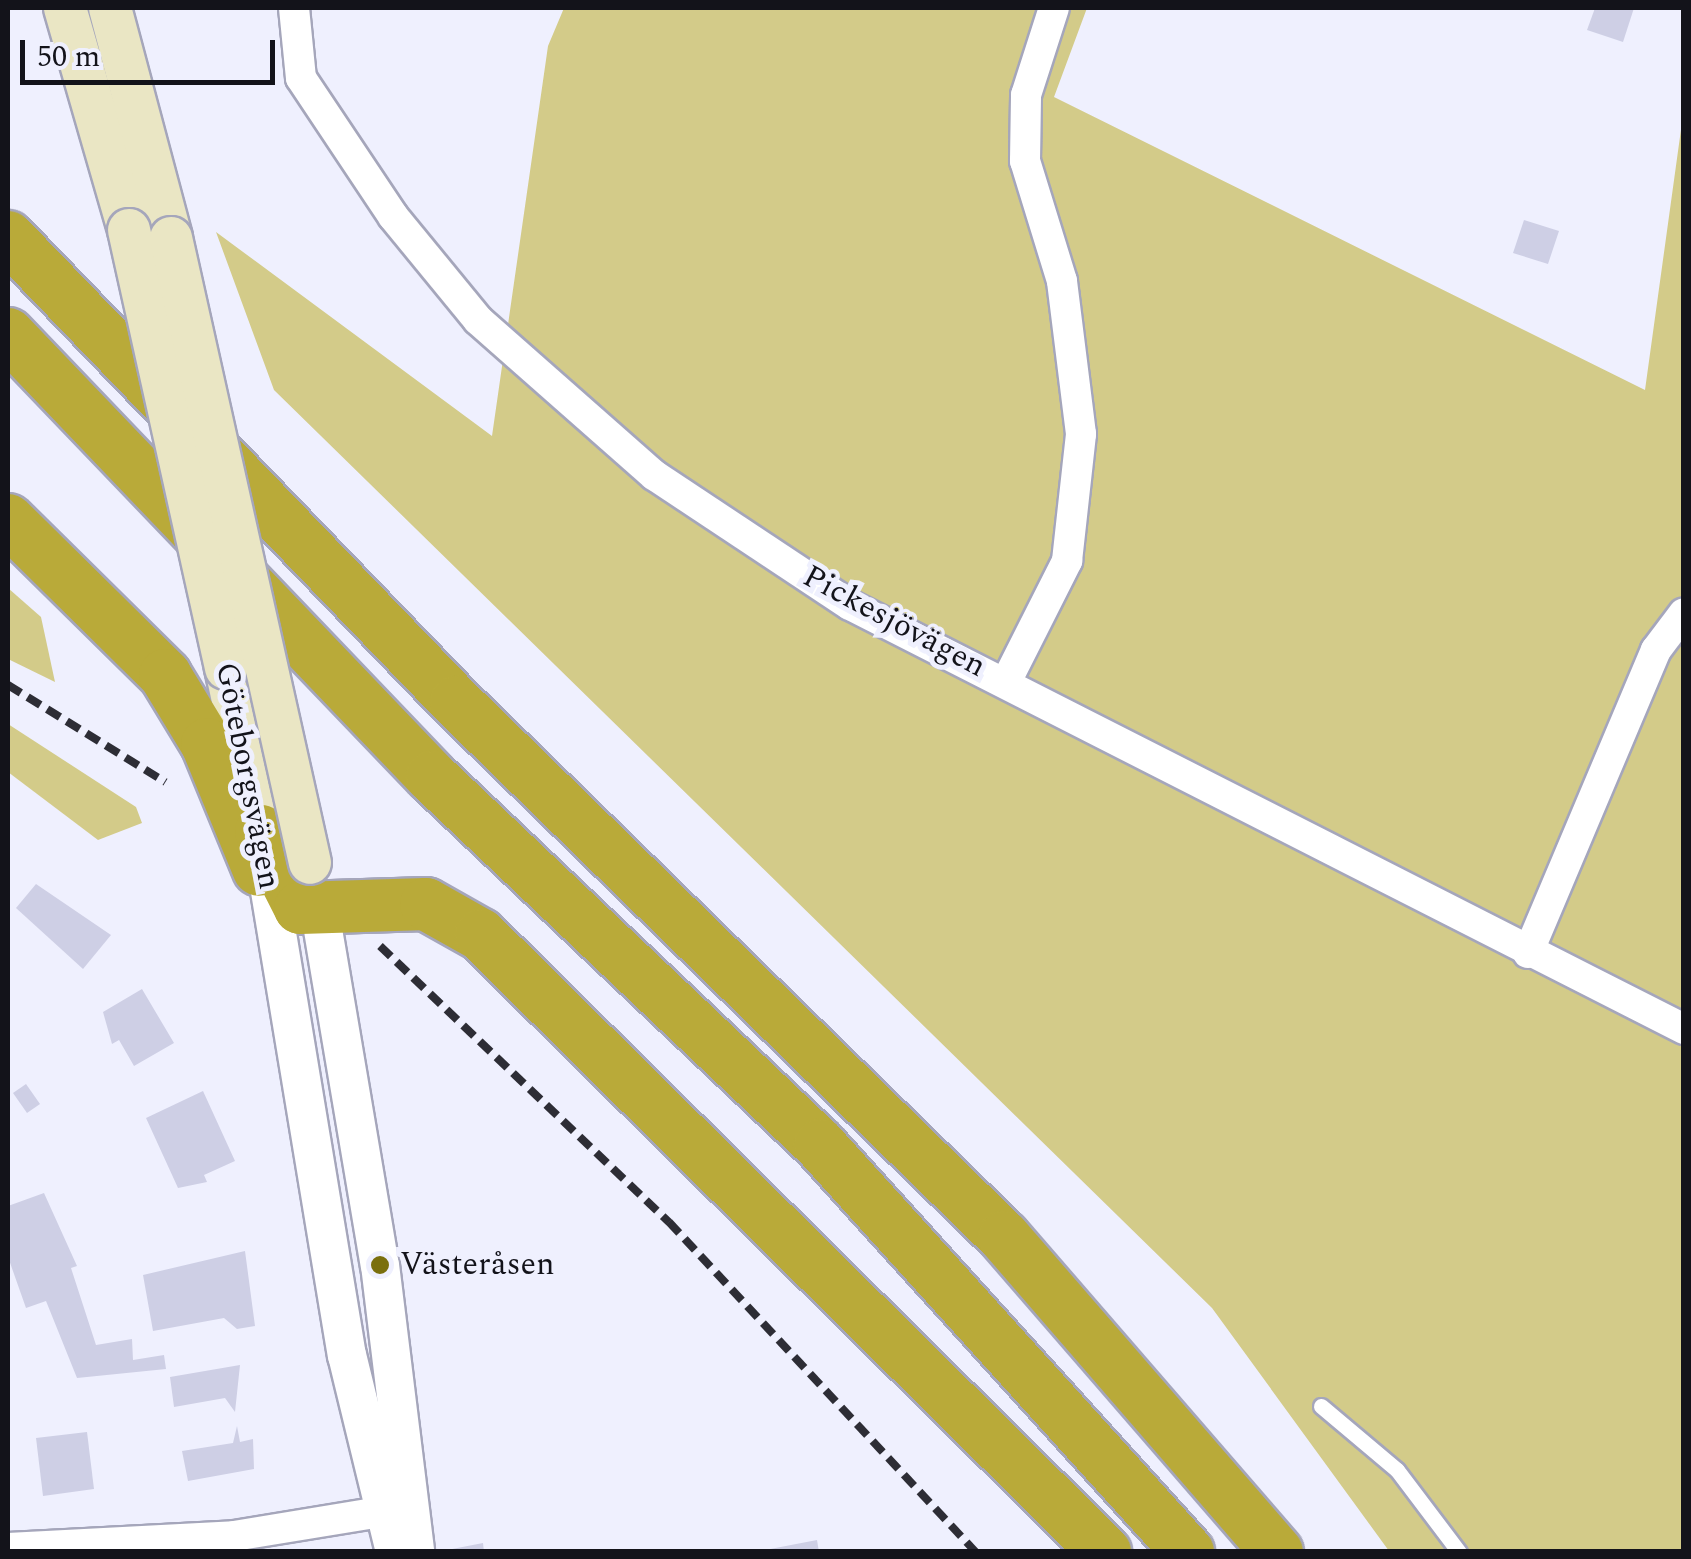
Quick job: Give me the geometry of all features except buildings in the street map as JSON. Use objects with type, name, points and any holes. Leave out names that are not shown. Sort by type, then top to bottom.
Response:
[{"type":"highway","points":[[8,237],[456,702],[1004,1237],[1277,1552]]},
{"type":"highway","points":[[8,334],[432,777],[820,1146],[1188,1552]]},
{"type":"highway","points":[[8,520],[165,674],[301,893]]},
{"type":"highway","points":[[261,831],[289,896],[301,893],[426,904],[482,935],[1105,1552]]},
{"type":"main road","name":"Göteborgsvägen","points":[[65,8],[128,230],[261,831]]},
{"type":"main road","name":"Göteborgsvägen","points":[[110,8],[170,238],[301,893]]},
{"type":"street","name":"Pickesjövägen","points":[[294,8],[301,78],[322,118],[478,320],[654,475],[850,605],[1684,1030]]},
{"type":"street","points":[[1006,682],[1067,560],[1081,434],[1062,281],[1026,161],[1026,95],[1054,8]]},
{"type":"street","points":[[1528,952],[1656,650],[1684,613]]},
{"type":"street","name":"Göteborgsvägen","points":[[301,893],[381,1512],[395,1552]]},
{"type":"street","name":"Göteborgsvägen","points":[[301,893],[380,1265],[416,1552]]},
{"type":"street","points":[[13,1550],[234,1536],[381,1512]]},
{"type":"lane","points":[[1320,1406],[1397,1470],[1459,1552]]},
{"type":"shaded area","points":[[564,8],[1087,8],[1054,97],[1645,390],[1683,115],[1683,1551],[1389,1551],[1212,1308],[274,390],[216,232],[492,436],[548,46]]},
{"type":"shaded area","points":[[8,588],[41,617],[55,682],[8,659]]},
{"type":"shaded area","points":[[8,724],[136,807],[142,823],[98,840],[8,772]]},
{"type":"railway","points":[[8,685],[165,782]]},
{"type":"railway","points":[[380,946],[669,1222],[976,1552]]},
{"type":"place","name":"Västeråsen","points":[[380,1265]]}]
